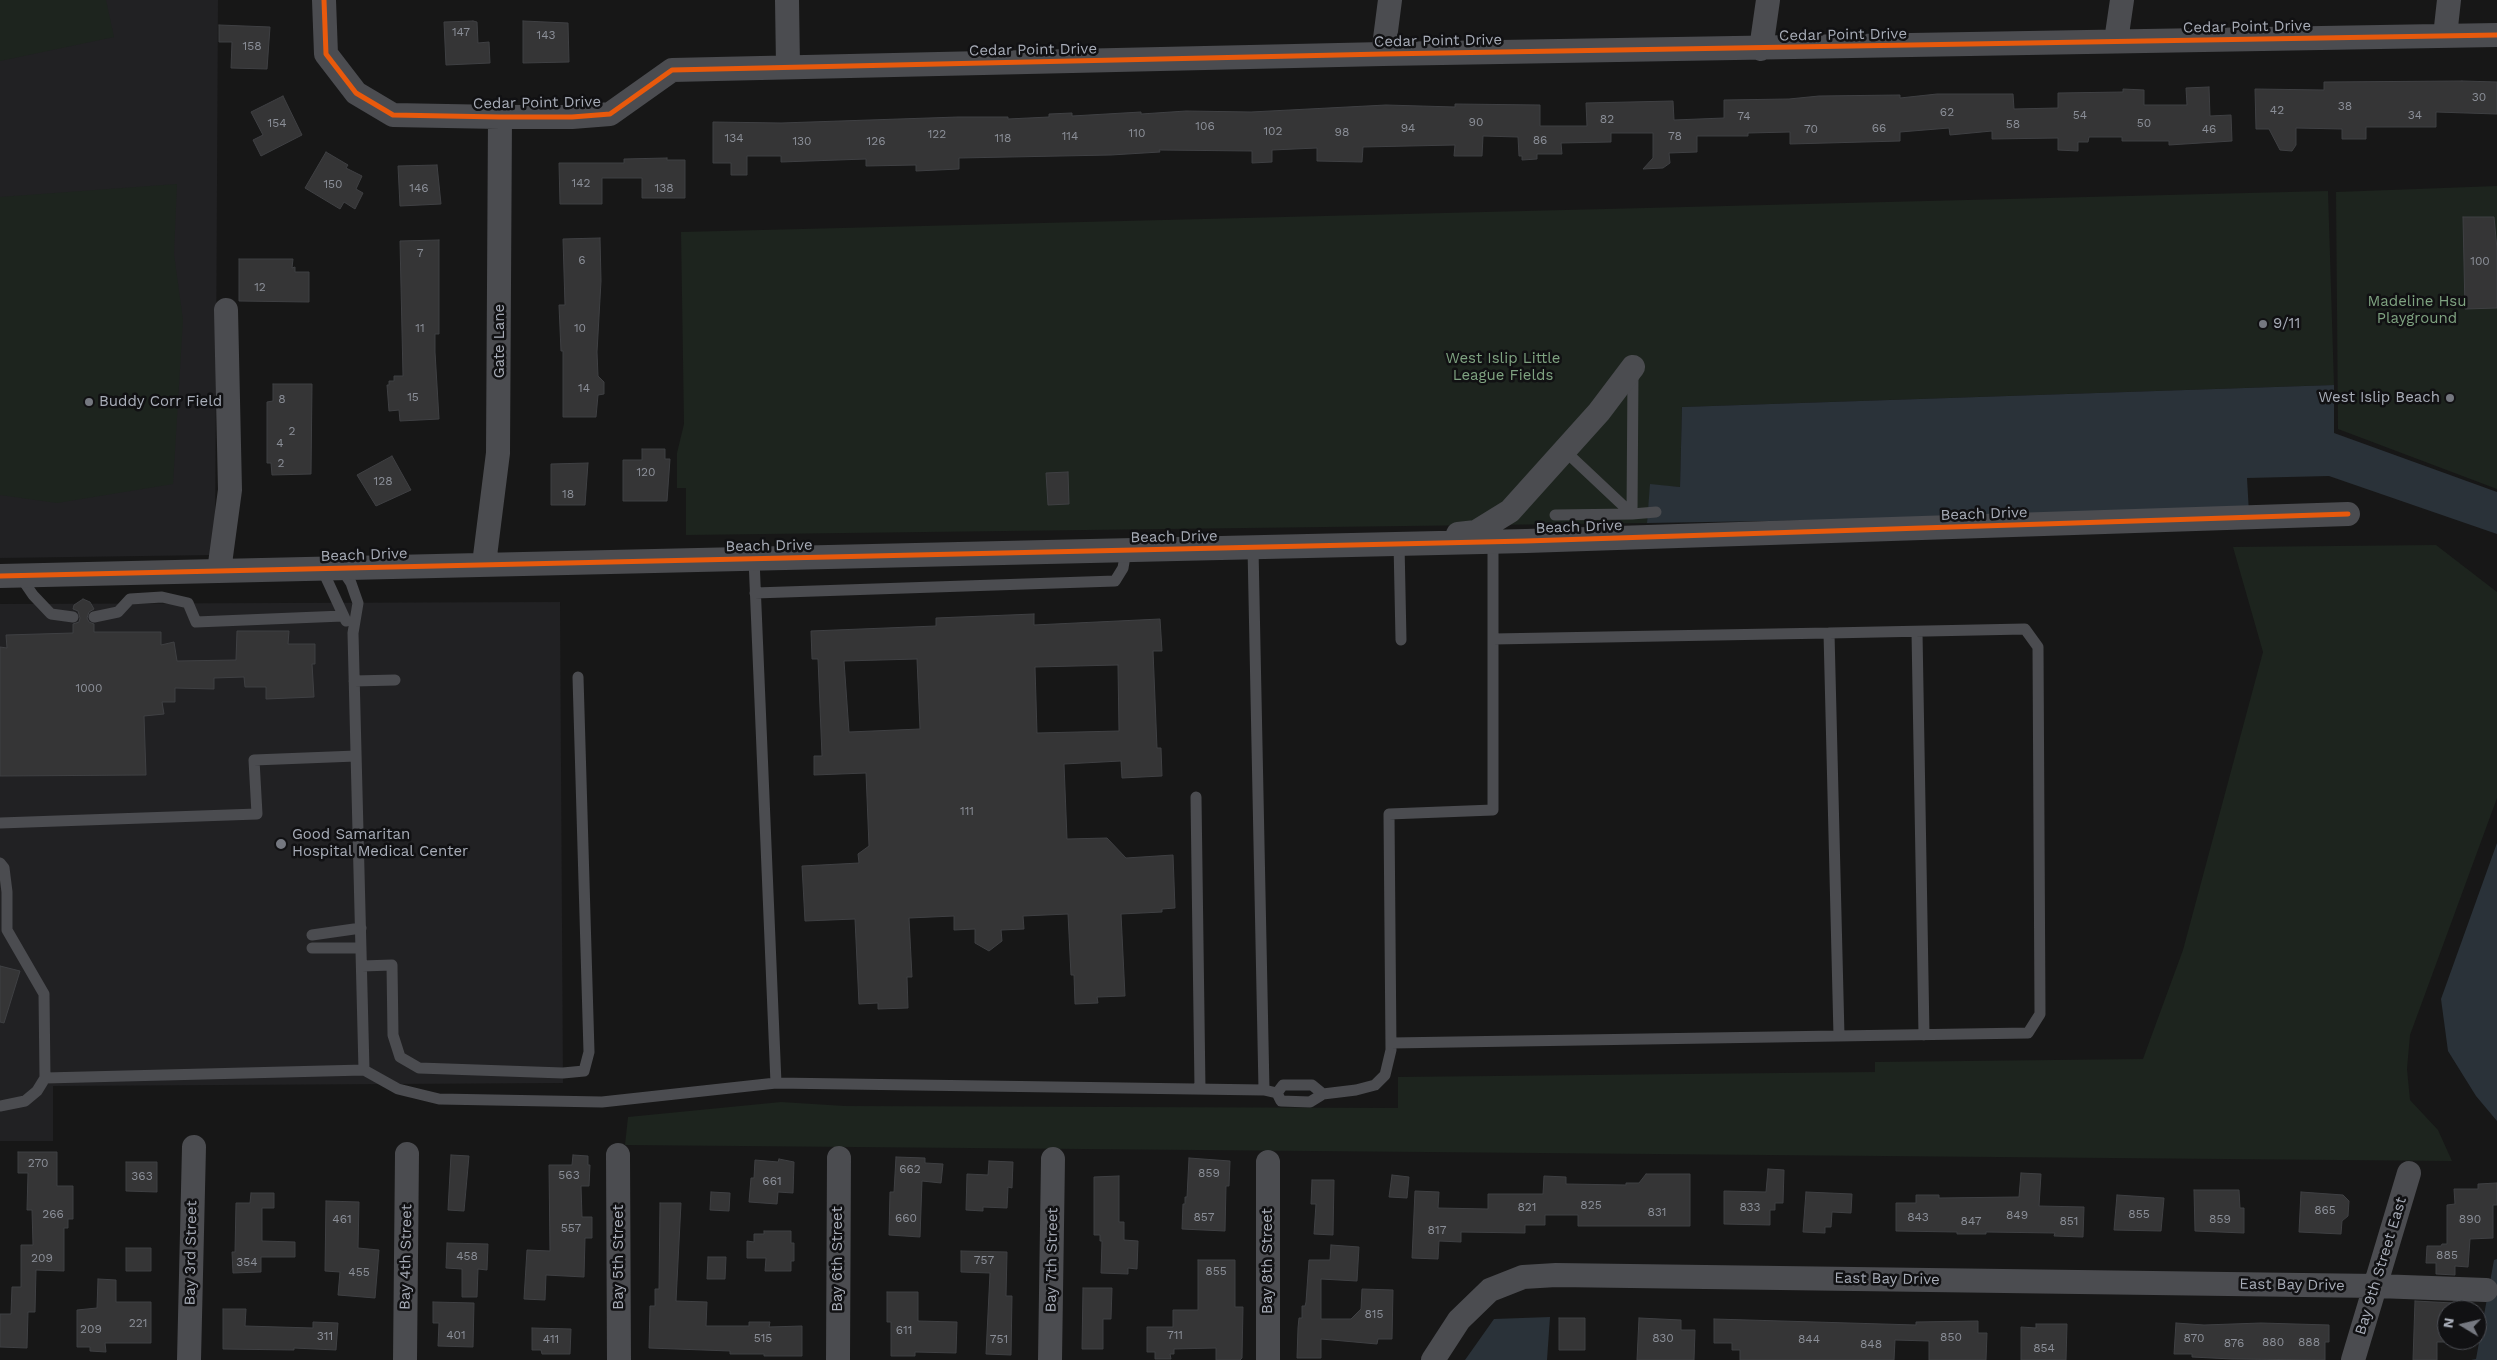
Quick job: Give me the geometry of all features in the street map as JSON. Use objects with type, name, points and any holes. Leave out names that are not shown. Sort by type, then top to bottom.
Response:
[{"type":"street","name":"Cedar Point Drive","points":[[324,0],[326,54],[356,93],[393,115],[500,117],[572,117],[610,114],[672,70],[788,66],[1024,64],[1383,54],[2497,35]]},
{"type":"street","points":[[787,0],[788,66]]},
{"type":"street","points":[[1383,54],[1390,0]]},
{"type":"street","points":[[1761,49],[1768,0]]},
{"type":"street","points":[[2116,41],[2122,0]]},
{"type":"street","points":[[2445,36],[2449,0]]},
{"type":"street","name":"Gate Lane","points":[[484,564],[498,454],[500,117]]},
{"type":"street","points":[[219,571],[230,490],[226,310]]},
{"type":"street","points":[[1494,532],[1510,511],[1599,412],[1633,367]]},
{"type":"street","name":"Beach Drive","points":[[10,576],[1253,548],[1399,543],[1494,532],[1526,541],[2348,514]]},
{"type":"street","name":"Bay 3rd Street","points":[[189,1360],[194,1147]]},
{"type":"street","name":"Bay 4th Street","points":[[405,1360],[407,1154]]},
{"type":"street","name":"Bay 5th Street","points":[[618,1155],[619,1360]]},
{"type":"street","name":"Bay 6th Street","points":[[838,1360],[839,1158]]},
{"type":"street","name":"Bay 7th Street","points":[[1050,1360],[1053,1160]]},
{"type":"street","name":"Bay 8th Street","points":[[1268,1162],[1268,1360]]},
{"type":"street","name":"Bay 9th Street East","points":[[2353,1360],[2377,1286],[2409,1173]]},
{"type":"street","name":"East Bay Drive","points":[[1434,1360],[1459,1320],[1490,1290],[1522,1278],[1556,1275],[2377,1286],[2486,1290]]},
{"type":"lane","points":[[1632,514],[1633,367]]},
{"type":"lane","points":[[1565,451],[1632,514]]},
{"type":"lane","points":[[1555,515],[1656,512]]},
{"type":"lane","points":[[1277,1093],[1281,1101],[1310,1102],[1323,1094],[1356,1090],[1375,1085],[1385,1075],[1391,1043],[1389,814],[1493,810],[1494,532]]},
{"type":"lane","points":[[1399,543],[1401,640]]},
{"type":"lane","points":[[1253,548],[1264,1090]]},
{"type":"lane","points":[[755,593],[1115,582],[1123,568],[1126,550]]},
{"type":"lane","points":[[754,559],[776,1083]]},
{"type":"lane","points":[[332,568],[343,616],[353,633]]},
{"type":"lane","points":[[332,568],[351,583],[358,603],[353,633],[364,1070]]},
{"type":"lane","points":[[10,576],[33,595],[51,614],[73,618]]},
{"type":"lane","points":[[94,617],[118,612],[130,599],[162,597],[188,603],[196,622],[343,616]]},
{"type":"lane","points":[[1391,1043],[2028,1033],[2040,1014],[2038,647],[2025,629],[1493,639]]},
{"type":"lane","points":[[1918,632],[1924,1035]]},
{"type":"lane","points":[[1829,634],[1839,1036]]},
{"type":"lane","points":[[362,966],[392,966],[393,1035],[400,1057],[419,1068],[562,1073],[584,1071],[589,1052],[578,677]]},
{"type":"lane","points":[[354,681],[395,680]]},
{"type":"lane","points":[[0,823],[257,814],[254,760],[356,756]]},
{"type":"lane","points":[[1196,797],[1200,1089]]},
{"type":"lane","points":[[0,862],[4,868],[7,892],[7,930],[44,994],[45,1078],[37,1091],[25,1101],[0,1106]]},
{"type":"lane","points":[[312,935],[360,928]]},
{"type":"lane","points":[[312,948],[361,948]]},
{"type":"lane","points":[[45,1078],[364,1070],[398,1089],[439,1099],[602,1102],[776,1083],[1264,1090],[1277,1093]]},
{"type":"lane","points":[[1277,1093],[1284,1085],[1312,1085],[1323,1094]]},
{"type":"shaded area","points":[[0,0],[218,0],[215,555],[0,558]]},
{"type":"shaded area","points":[[2334,385],[2334,433],[2497,492],[2497,534],[2329,476],[2247,478],[2249,513],[1647,523],[1650,484],[1680,487],[1682,407]]},
{"type":"shaded area","name":"Good Samaritan Hospital Medical Center","points":[[560,602],[563,1083],[53,1086],[53,1141],[0,1141],[0,604]]},
{"type":"shaded area","points":[[2497,843],[2497,1121],[2476,1096],[2448,1051],[2441,999]]},
{"type":"shaded area","points":[[2497,1259],[2497,1360],[2471,1360],[2476,1359],[2478,1350],[2487,1350],[2487,1300],[2494,1260]]},
{"type":"shaded area","points":[[1550,1317],[1547,1360],[1465,1360],[1494,1319]]},
{"type":"green space","points":[[0,0],[106,0],[114,37],[0,61]]},
{"type":"green space","name":"Buddy Corr Field","points":[[177,184],[174,254],[183,320],[173,484],[57,503],[0,495],[0,197]]},
{"type":"green space","name":"Madeline Hsu Playground","points":[[2497,186],[2497,489],[2338,429],[2336,192]]},
{"type":"green space","name":"West Islip Little League Fields","points":[[2328,191],[2334,385],[1682,407],[1680,487],[1651,485],[1647,523],[686,535],[686,488],[677,488],[677,453],[684,424],[681,232]]},
{"type":"green space","points":[[2436,545],[2497,592],[2497,798],[2410,1035],[2407,1069],[2410,1100],[2438,1130],[2452,1161],[625,1145],[628,1117],[781,1102],[845,1106],[1398,1108],[1398,1077],[1875,1072],[1875,1062],[2143,1059],[2183,950],[2263,652],[2233,547]]},
{"type":"building","points":[[523,21],[568,23],[569,62],[523,63]]},
{"type":"building","points":[[444,22],[477,22],[478,43],[489,42],[490,63],[446,65]]},
{"type":"building","points":[[219,25],[270,27],[267,69],[231,68],[232,42],[219,42]]},
{"type":"building","points":[[2324,82],[2497,82],[2497,114],[2436,112],[2436,127],[2366,127],[2366,139],[2342,139],[2342,129],[2296,128],[2296,145],[2292,151],[2280,150],[2269,129],[2256,129],[2255,89],[2324,90]]},
{"type":"building","points":[[2209,87],[2210,116],[2231,115],[2232,141],[2169,145],[2169,141],[2122,141],[2122,137],[2089,137],[2088,142],[2078,142],[2078,151],[2058,150],[2058,138],[1992,139],[1992,131],[1950,135],[1949,128],[1900,132],[1900,141],[1790,144],[1790,132],[1748,133],[1748,136],[1697,136],[1697,152],[1669,153],[1670,163],[1663,168],[1643,169],[1653,158],[1653,133],[1611,133],[1611,142],[1561,143],[1562,154],[1537,154],[1537,159],[1522,160],[1522,156],[1519,156],[1518,137],[1483,136],[1482,156],[1454,156],[1455,145],[1363,147],[1362,162],[1317,161],[1317,148],[1272,150],[1272,162],[1252,163],[1252,151],[1159,150],[1160,152],[1111,155],[959,158],[959,169],[916,171],[916,165],[866,166],[866,159],[781,162],[781,156],[747,156],[747,175],[731,175],[731,163],[713,163],[713,122],[781,123],[958,117],[1008,117],[1008,119],[1049,117],[1049,114],[1072,113],[1072,116],[1141,112],[1141,114],[1186,111],[1251,112],[1386,105],[1455,107],[1455,104],[1540,105],[1540,126],[1587,126],[1586,103],[1673,101],[1674,120],[1724,118],[1724,100],[1789,99],[1819,96],[1900,95],[1900,98],[1937,94],[2013,94],[2014,109],[2058,108],[2058,93],[2123,92],[2123,89],[2144,90],[2144,105],[2187,105],[2186,88]]},
{"type":"building","points":[[283,96],[302,135],[261,156],[253,140],[263,135],[251,112]]},
{"type":"building","points":[[326,152],[348,165],[346,168],[362,176],[356,189],[363,193],[355,209],[344,202],[340,209],[305,188]]},
{"type":"building","points":[[667,158],[667,160],[685,160],[685,198],[642,198],[642,178],[602,178],[602,204],[560,204],[559,163],[624,163],[624,159]]},
{"type":"building","points":[[437,165],[441,204],[400,206],[398,166]]},
{"type":"building","points":[[2463,217],[2494,217],[2497,249],[2497,308],[2465,309]]},
{"type":"building","points":[[600,238],[601,281],[597,352],[598,376],[604,382],[604,394],[598,395],[596,417],[563,417],[563,351],[561,351],[559,305],[565,305],[563,239]]},
{"type":"building","points":[[439,240],[439,334],[435,334],[435,352],[439,419],[400,421],[399,410],[389,411],[387,385],[389,385],[389,381],[394,381],[394,376],[403,376],[400,241]]},
{"type":"building","points":[[239,259],[293,259],[292,268],[295,267],[295,272],[309,272],[309,302],[239,301]]},
{"type":"building","points":[[273,384],[312,384],[311,474],[272,475],[271,463],[267,463],[267,402],[273,401]]},
{"type":"building","points":[[642,449],[665,449],[665,459],[670,459],[667,501],[623,501],[623,460],[642,460]]},
{"type":"building","points":[[392,456],[411,490],[376,506],[357,475]]},
{"type":"building","points":[[588,463],[585,505],[551,505],[551,464]]},
{"type":"building","points":[[1068,472],[1069,504],[1048,505],[1046,473]]},
{"type":"building","points":[[83,599],[90,602],[94,609],[89,612],[87,618],[89,622],[94,624],[94,632],[161,632],[161,645],[174,642],[177,661],[236,660],[237,631],[289,631],[288,644],[315,644],[315,664],[312,664],[314,697],[266,699],[266,687],[245,687],[244,677],[214,678],[214,689],[175,688],[175,702],[162,702],[164,714],[144,716],[146,775],[0,776],[0,647],[7,648],[6,635],[73,633],[73,624],[79,622],[80,618],[78,611],[73,609],[74,605]]},
{"type":"building","points":[[1034,614],[1034,625],[1160,619],[1162,651],[1153,651],[1157,748],[1161,748],[1162,776],[1122,778],[1121,761],[1064,764],[1067,839],[1107,838],[1126,858],[1173,855],[1175,908],[1162,909],[1162,912],[1121,914],[1125,996],[1097,997],[1098,1003],[1075,1004],[1074,975],[1071,975],[1068,914],[1023,916],[1024,929],[1001,930],[1002,941],[989,951],[975,943],[975,929],[954,930],[954,916],[909,918],[912,977],[907,977],[908,1008],[878,1009],[878,1003],[859,1004],[855,919],[805,921],[802,866],[859,863],[858,854],[869,846],[866,773],[814,775],[814,756],[822,756],[818,659],[812,659],[811,631],[936,626],[936,618]],"holes":[[[917,659],[920,729],[849,732],[844,661]],[[1118,665],[1119,731],[1037,733],[1035,667]]]},
{"type":"building","points":[[0,966],[20,971],[4,1023],[0,1022]]},
{"type":"building","points":[[18,1152],[57,1152],[57,1186],[73,1186],[73,1219],[68,1219],[68,1228],[64,1228],[64,1271],[36,1270],[35,1312],[28,1312],[27,1348],[0,1347],[0,1314],[11,1314],[12,1287],[21,1287],[21,1245],[33,1245],[32,1210],[27,1210],[28,1173],[18,1173]]},
{"type":"building","points":[[451,1155],[469,1156],[464,1211],[448,1210]]},
{"type":"building","points":[[573,1155],[588,1156],[588,1165],[590,1165],[589,1186],[581,1186],[582,1217],[592,1217],[592,1238],[585,1238],[584,1277],[546,1275],[545,1300],[524,1299],[527,1250],[550,1251],[549,1165],[572,1165]]},
{"type":"building","points":[[896,1157],[925,1158],[925,1163],[943,1164],[941,1183],[922,1181],[920,1237],[889,1235],[890,1192],[894,1192]]},
{"type":"building","points":[[1189,1158],[1230,1161],[1229,1186],[1226,1186],[1225,1231],[1182,1229],[1183,1204],[1185,1204],[1185,1197],[1187,1197]]},
{"type":"building","points":[[779,1159],[794,1162],[793,1193],[778,1192],[777,1204],[749,1202],[751,1178],[754,1178],[755,1160],[778,1162]]},
{"type":"building","points":[[989,1161],[1013,1162],[1012,1188],[1008,1187],[1007,1208],[983,1207],[983,1211],[966,1210],[967,1174],[988,1175]]},
{"type":"building","points":[[126,1162],[157,1162],[157,1192],[126,1191]]},
{"type":"building","points":[[1768,1169],[1784,1170],[1783,1203],[1775,1203],[1775,1210],[1770,1210],[1770,1225],[1724,1224],[1724,1191],[1766,1192]]},
{"type":"building","points":[[2021,1173],[2041,1174],[2039,1206],[2084,1207],[2083,1237],[2054,1236],[2055,1233],[1986,1232],[1986,1234],[1957,1234],[1957,1232],[1896,1231],[1896,1203],[1916,1203],[1916,1195],[1939,1195],[1939,1198],[2019,1197]]},
{"type":"building","points":[[1646,1174],[1690,1174],[1690,1226],[1578,1226],[1578,1215],[1545,1215],[1545,1225],[1525,1225],[1525,1233],[1461,1232],[1461,1242],[1439,1241],[1438,1259],[1412,1258],[1415,1191],[1439,1192],[1438,1208],[1488,1209],[1488,1194],[1543,1194],[1544,1176],[1566,1177],[1566,1184],[1626,1185],[1626,1183],[1639,1183]]},
{"type":"building","points":[[1392,1175],[1409,1177],[1407,1198],[1389,1197]]},
{"type":"building","points":[[1119,1176],[1119,1222],[1124,1222],[1124,1240],[1138,1241],[1137,1269],[1128,1268],[1128,1274],[1101,1273],[1102,1241],[1100,1241],[1100,1235],[1094,1235],[1094,1177]]},
{"type":"building","points":[[1312,1180],[1334,1180],[1333,1235],[1314,1234],[1316,1204],[1311,1204]]},
{"type":"building","points":[[2497,1183],[2497,1205],[2493,1205],[2493,1238],[2470,1239],[2468,1267],[2455,1266],[2455,1275],[2436,1274],[2436,1263],[2426,1263],[2427,1246],[2447,1244],[2447,1205],[2455,1204],[2454,1189],[2478,1189],[2478,1184]]},
{"type":"building","points":[[2194,1190],[2239,1190],[2240,1208],[2244,1208],[2244,1233],[2195,1231]]},
{"type":"building","points":[[711,1192],[730,1193],[729,1211],[710,1210]]},
{"type":"building","points":[[1806,1192],[1852,1194],[1851,1213],[1832,1212],[1831,1227],[1825,1227],[1825,1233],[1803,1232]]},
{"type":"building","points":[[2301,1192],[2343,1195],[2349,1201],[2348,1216],[2342,1221],[2341,1234],[2299,1232]]},
{"type":"building","points":[[251,1193],[274,1193],[274,1208],[262,1208],[262,1241],[295,1242],[295,1257],[261,1257],[261,1272],[233,1273],[232,1252],[235,1252],[236,1203],[250,1203]]},
{"type":"building","points":[[2117,1195],[2164,1198],[2161,1231],[2114,1230]]},
{"type":"building","points":[[326,1201],[359,1202],[358,1248],[379,1250],[375,1298],[338,1295],[340,1272],[325,1271]]},
{"type":"building","points":[[660,1203],[681,1203],[676,1301],[707,1302],[706,1326],[749,1326],[749,1322],[770,1322],[769,1327],[802,1326],[802,1356],[764,1356],[764,1354],[730,1354],[730,1351],[649,1348],[650,1306],[655,1306],[655,1289],[659,1289]]},
{"type":"building","points":[[764,1231],[791,1231],[791,1243],[794,1243],[794,1261],[791,1261],[791,1271],[765,1271],[766,1258],[747,1258],[747,1241],[754,1242],[754,1234],[764,1234]]},
{"type":"building","points":[[447,1243],[488,1244],[487,1270],[478,1269],[477,1297],[462,1297],[462,1269],[446,1268]]},
{"type":"building","points":[[1331,1245],[1359,1247],[1357,1281],[1321,1279],[1321,1319],[1351,1319],[1361,1309],[1362,1289],[1393,1290],[1392,1339],[1378,1339],[1377,1344],[1321,1339],[1321,1358],[1297,1358],[1299,1318],[1302,1318],[1302,1306],[1305,1306],[1306,1302],[1309,1260],[1330,1260]]},
{"type":"building","points":[[126,1248],[151,1248],[151,1271],[126,1271]]},
{"type":"building","points":[[961,1251],[1007,1252],[1006,1296],[1012,1296],[1011,1355],[986,1354],[990,1273],[961,1272]]},
{"type":"building","points":[[708,1257],[726,1257],[725,1279],[707,1279]]},
{"type":"building","points":[[1198,1260],[1235,1260],[1235,1307],[1243,1307],[1242,1358],[1240,1360],[1216,1360],[1216,1348],[1174,1349],[1174,1354],[1170,1354],[1171,1359],[1155,1359],[1155,1352],[1147,1352],[1147,1327],[1173,1327],[1173,1310],[1198,1310]]},
{"type":"building","points":[[98,1279],[116,1280],[116,1302],[151,1302],[151,1343],[105,1343],[106,1352],[90,1351],[90,1347],[77,1347],[77,1310],[97,1308]]},
{"type":"building","points":[[1083,1288],[1112,1288],[1111,1319],[1103,1319],[1103,1349],[1082,1349]]},
{"type":"building","points":[[887,1292],[918,1292],[918,1321],[957,1322],[956,1353],[915,1352],[915,1356],[891,1356],[891,1322],[887,1322]]},
{"type":"building","points":[[2415,1301],[2437,1302],[2437,1360],[2413,1360]]},
{"type":"building","points":[[433,1302],[474,1303],[473,1347],[438,1346],[439,1323],[433,1323]]},
{"type":"building","points":[[223,1309],[246,1309],[245,1326],[313,1328],[313,1322],[338,1323],[336,1350],[294,1348],[294,1350],[223,1349]]},
{"type":"building","points":[[1559,1318],[1585,1318],[1585,1350],[1559,1350]]},
{"type":"building","points":[[1639,1318],[1681,1320],[1681,1330],[1695,1330],[1694,1360],[1637,1360]]},
{"type":"building","points":[[1714,1319],[1916,1325],[1916,1322],[1978,1321],[1978,1333],[1987,1333],[1986,1360],[1929,1360],[1929,1341],[1895,1340],[1894,1360],[1740,1360],[1740,1350],[1732,1350],[1732,1343],[1714,1343]]},
{"type":"building","points":[[2176,1323],[2204,1325],[2261,1323],[2329,1325],[2329,1342],[2325,1342],[2325,1360],[2192,1357],[2192,1354],[2174,1354]]},
{"type":"building","points":[[2036,1324],[2067,1324],[2066,1360],[2021,1360],[2021,1327],[2036,1328]]},
{"type":"building","points":[[532,1328],[571,1329],[570,1354],[542,1354],[541,1350],[532,1350]]},
{"type":"cycle path","points":[[324,0],[326,54],[356,93],[393,115],[500,117],[572,117],[610,114],[672,70],[1383,54],[2497,35]]},
{"type":"cycle path","points":[[0,576],[1526,541],[2348,514]]},
{"type":"place","name":"9/11","points":[[2263,324]]},
{"type":"place","name":"West Islip Beach","points":[[2450,398]]},
{"type":"place","name":"Buddy Corr Field","points":[[89,402]]},
{"type":"place","name":"Good Samaritan Hospital Medical Center","points":[[281,844]]}]
